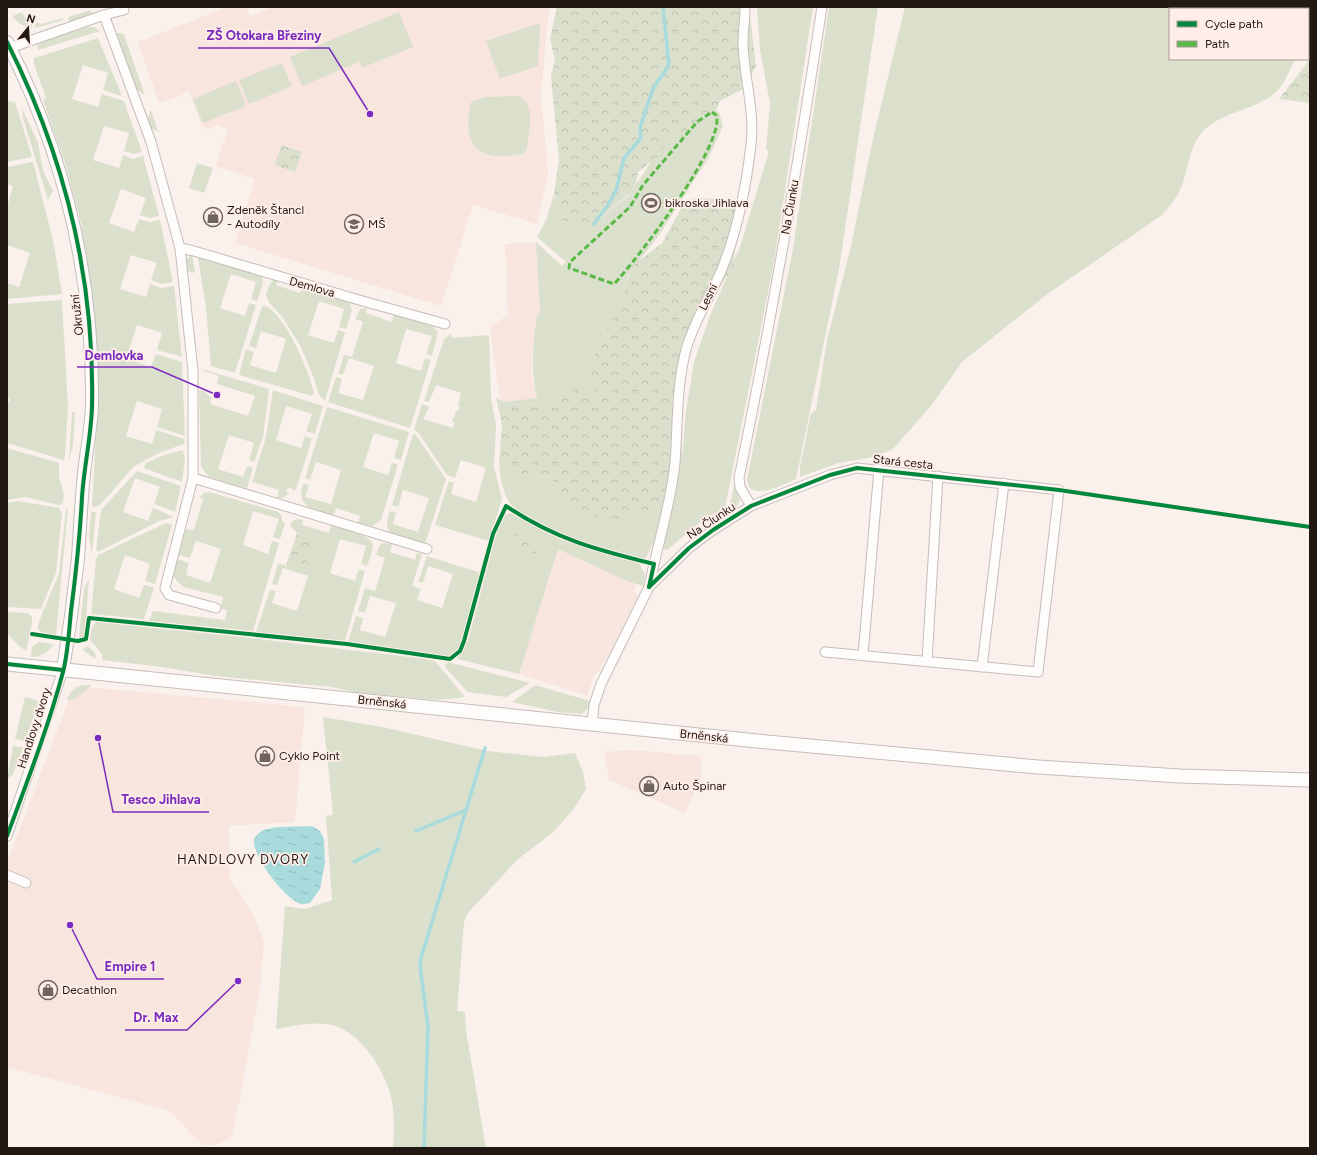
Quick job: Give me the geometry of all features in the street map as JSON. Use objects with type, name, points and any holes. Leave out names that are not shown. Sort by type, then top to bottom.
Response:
[{"type":"main road","name":"Brněnská","points":[[7,664],[756,741],[1046,768],[1180,776],[1310,780]]},
{"type":"street","name":"Lesní","points":[[649,587],[673,476],[677,398],[681,371],[696,322],[722,270],[732,242],[743,202],[751,143],[752,108],[743,43],[746,7]]},
{"type":"street","name":"Na Člunku","points":[[592,724],[594,705],[601,684],[649,587],[689,548],[713,530],[751,506],[740,486],[739,478],[768,334],[803,130],[822,7]]},
{"type":"street","points":[[8,46],[124,10]]},
{"type":"street","points":[[104,15],[151,142],[180,248],[192,371],[193,478],[165,588],[169,595],[216,608]]},
{"type":"street","name":"Okružní","points":[[8,46],[36,104],[62,176],[76,232],[88,326],[92,408],[84,474],[78,560],[63,670]]},
{"type":"street","name":"Demlova","points":[[180,248],[445,324]]},
{"type":"street","name":"Stará cesta","points":[[751,506],[850,469],[879,469],[1059,490],[1038,672],[825,652]]},
{"type":"street","name":"Stará cesta","points":[[863,655],[879,469]]},
{"type":"street","name":"Stará cesta","points":[[927,661],[938,476]]},
{"type":"street","points":[[193,478],[427,549]]},
{"type":"street","points":[[982,667],[1004,483]]},
{"type":"street","name":"Handlovy dvory","points":[[7,836],[63,670]]},
{"type":"street","points":[[7,875],[26,884]]},
{"type":"shaded area","points":[[227,7],[246,7],[250,16],[274,7],[549,7],[541,96],[548,172],[537,224],[473,205],[441,306],[235,243],[255,179],[216,166],[228,129],[217,125],[209,129],[202,126],[189,92],[159,103],[138,42]]},
{"type":"shaded area","points":[[536,242],[540,313],[537,314],[532,357],[532,377],[537,399],[500,402],[490,327],[508,315],[505,244]]},
{"type":"shaded area","points":[[558,549],[636,584],[634,591],[638,596],[611,651],[598,672],[594,675],[587,696],[519,674]]},
{"type":"shaded area","points":[[74,686],[305,707],[295,822],[229,826],[230,879],[253,913],[264,941],[261,983],[232,1136],[223,1142],[211,1146],[203,1144],[194,1137],[175,1116],[166,1110],[7,1067],[7,863]]},
{"type":"shaded area","points":[[631,750],[701,756],[701,778],[685,813],[609,780],[604,752]]},
{"type":"green space","points":[[557,7],[749,7],[756,66],[743,89],[720,101],[713,118],[668,139],[658,157],[638,172],[635,189],[583,232],[560,219],[554,194],[559,160],[551,76],[555,60],[550,39]]},
{"type":"green space","points":[[757,7],[813,7],[774,262],[725,508],[704,519],[667,550],[661,548],[682,460],[686,411],[694,362],[710,316],[740,247],[769,151],[766,150],[770,103],[760,50]]},
{"type":"green space","points":[[829,7],[878,7],[839,269],[796,479],[776,488],[761,491],[754,490],[749,487],[747,480],[793,249]]},
{"type":"green space","points":[[905,7],[1310,7],[1309,36],[1309,8],[1169,8],[1169,60],[1295,60],[1287,76],[1277,91],[1251,107],[1220,119],[1203,131],[1192,150],[1180,189],[1171,205],[1162,215],[1046,295],[962,362],[931,406],[892,450],[868,458],[838,463],[800,477],[800,467],[811,413],[816,410],[827,340],[851,246],[872,143]]},
{"type":"green space","points":[[91,10],[92,14],[69,22],[68,17]]},
{"type":"green space","points":[[22,12],[25,18],[33,22],[31,28],[20,24],[13,16]]},
{"type":"green space","points":[[399,12],[413,47],[362,68],[349,37],[359,62],[302,86],[290,57]]},
{"type":"green space","points":[[64,18],[63,20],[35,28],[36,22],[41,24]]},
{"type":"green space","points":[[540,23],[538,66],[500,79],[486,41]]},
{"type":"green space","points":[[88,27],[94,27],[100,31],[38,50],[37,46],[43,41]]},
{"type":"green space","points":[[116,33],[121,33],[124,35],[145,95],[136,89]]},
{"type":"green space","points":[[98,38],[122,96],[103,90],[108,73],[83,65],[72,99],[98,107],[102,94],[124,101],[142,152],[134,154],[124,151],[129,133],[104,126],[93,160],[119,168],[123,155],[133,159],[143,156],[159,216],[150,218],[140,215],[146,198],[121,189],[109,223],[134,232],[139,219],[150,222],[160,220],[173,282],[162,284],[151,280],[157,263],[131,255],[120,289],[146,297],[150,284],[162,288],[174,286],[182,357],[157,350],[162,333],[137,325],[126,359],[151,367],[156,354],[182,362],[185,436],[157,427],[162,409],[137,401],[126,436],[152,444],[156,430],[185,439],[184,444],[159,453],[134,466],[100,505],[92,508],[98,391],[89,275],[81,223],[66,166],[43,100],[46,98],[34,64],[34,58]]},
{"type":"green space","points":[[1310,59],[1310,103],[1279,99]]},
{"type":"green space","points":[[282,63],[292,86],[249,104],[239,80]]},
{"type":"green space","points":[[236,81],[246,106],[203,123],[193,99]]},
{"type":"green space","points":[[518,96],[528,105],[530,127],[527,149],[523,154],[495,156],[478,149],[473,143],[468,128],[471,102],[485,97]]},
{"type":"green space","points":[[7,101],[15,102],[32,157],[7,162]]},
{"type":"green space","points":[[706,106],[719,112],[723,126],[709,157],[658,237],[629,273],[597,398],[564,392],[548,408],[534,403],[510,405],[503,402],[537,398],[533,376],[533,346],[537,314],[540,313],[536,242],[562,266],[566,261],[537,237],[546,220],[554,194],[560,219],[583,232],[628,196],[671,133]]},
{"type":"green space","points":[[22,108],[38,143],[43,171],[53,191],[48,200],[23,118]]},
{"type":"green space","points":[[151,110],[158,132],[151,128],[147,121]]},
{"type":"green space","points":[[281,145],[302,152],[295,172],[275,165]]},
{"type":"green space","points":[[33,162],[53,240],[62,294],[7,299],[7,283],[19,287],[30,253],[7,245],[7,207],[13,186],[7,184],[7,167]]},
{"type":"green space","points":[[197,163],[213,168],[204,193],[189,188]]},
{"type":"green space","points":[[697,198],[716,199],[737,211],[739,217],[733,269],[708,300],[689,332],[681,405],[682,461],[678,480],[667,502],[623,520],[592,516],[556,494],[552,476],[517,473],[504,468],[499,464],[502,425],[496,398],[510,405],[534,403],[548,408],[564,392],[584,389],[597,398],[590,365],[623,296],[631,267],[662,243],[685,201]]},
{"type":"green space","points":[[197,252],[262,275],[263,284],[257,301],[251,299],[256,282],[231,274],[220,308],[245,316],[249,303],[256,305],[235,373],[211,366],[206,308]]},
{"type":"green space","points":[[192,253],[195,273],[187,271],[187,259]]},
{"type":"green space","points":[[278,278],[276,285],[300,293],[303,285],[350,303],[352,311],[346,329],[339,327],[344,309],[319,301],[308,335],[334,343],[338,330],[345,332],[325,401],[319,395],[301,347],[283,318],[268,301],[266,294],[269,286],[273,280]]},
{"type":"green space","points":[[62,300],[68,407],[64,460],[7,443],[7,403],[9,403],[10,399],[7,398],[7,304]]},
{"type":"green space","points":[[265,306],[280,319],[295,344],[312,383],[314,392],[312,396],[239,375],[246,349],[254,352],[250,365],[276,373],[286,339],[261,331],[256,348],[249,346],[262,307]]},
{"type":"green space","points":[[367,308],[366,313],[392,322],[394,314],[433,326],[438,333],[432,356],[426,354],[432,336],[406,329],[396,363],[421,371],[425,358],[431,360],[410,428],[328,402],[336,377],[342,379],[338,393],[363,400],[374,366],[349,358],[343,375],[338,374],[344,355],[352,357],[363,322],[355,319],[360,309]]},
{"type":"green space","points":[[451,334],[452,338],[489,335],[491,398],[496,424],[494,467],[502,499],[489,541],[435,525],[449,481],[454,483],[451,494],[476,502],[486,468],[461,460],[455,478],[447,475],[418,432],[414,430],[422,404],[428,406],[429,408],[423,419],[453,428],[455,423],[452,422],[456,411],[458,411],[460,406],[458,405],[461,393],[436,385],[429,402],[424,401],[444,339]]},
{"type":"green space","points":[[202,369],[269,389],[263,437],[254,462],[249,460],[254,443],[229,435],[218,469],[243,477],[247,466],[253,468],[247,488],[209,477],[201,467],[199,391],[203,390],[211,398],[210,404],[248,416],[255,396],[217,384],[219,376]]},
{"type":"green space","points":[[273,390],[323,406],[315,434],[306,431],[312,414],[286,406],[276,440],[301,448],[305,436],[312,439],[296,489],[294,491],[290,487],[286,491],[289,494],[284,496],[285,498],[277,498],[279,490],[252,482],[266,437]]},
{"type":"green space","points":[[327,407],[409,432],[401,460],[394,458],[399,441],[374,433],[363,467],[388,475],[392,463],[398,465],[381,520],[372,526],[358,523],[360,516],[336,508],[334,516],[314,510],[305,503],[302,498],[301,492],[303,484],[309,485],[305,497],[331,504],[341,470],[316,462],[310,480],[305,478]]},
{"type":"green space","points":[[72,412],[75,412],[73,445],[69,460]]},
{"type":"green space","points":[[413,434],[415,434],[446,479],[425,544],[405,539],[390,532],[387,524],[390,511],[396,513],[393,524],[418,532],[429,498],[403,490],[398,507],[392,505]]},
{"type":"green space","points":[[7,448],[59,463],[59,477],[64,494],[63,503],[59,505],[24,497],[7,500]]},
{"type":"green space","points":[[183,450],[185,459],[182,482],[144,468],[146,463],[161,456]]},
{"type":"green space","points":[[499,464],[503,467],[524,474],[552,476],[667,502],[659,531],[646,558],[616,553],[576,540],[538,524],[523,515],[513,507],[504,492]]},
{"type":"green space","points":[[137,471],[181,486],[175,512],[154,504],[160,487],[135,478],[123,512],[148,521],[153,508],[174,517],[159,521],[98,552],[96,550],[101,510]]},
{"type":"green space","points":[[734,484],[740,500],[735,510],[729,512]]},
{"type":"green space","points":[[209,492],[278,512],[282,516],[282,521],[285,523],[280,539],[273,537],[279,519],[253,511],[243,545],[268,554],[272,541],[279,543],[253,631],[149,621],[153,611],[225,620],[227,610],[220,608],[223,597],[183,587],[173,576],[177,559],[189,563],[186,575],[210,583],[221,549],[196,541],[190,558],[179,555],[186,529],[194,530],[203,499],[199,497],[204,493]]},
{"type":"green space","points":[[18,501],[59,508],[62,513],[56,572],[41,609],[7,607],[7,503]]},
{"type":"green space","points":[[66,509],[68,509],[56,635],[45,634],[38,630],[38,624],[59,573]]},
{"type":"green space","points":[[91,512],[96,512],[92,553],[89,539]]},
{"type":"green space","points":[[510,513],[562,540],[639,563],[645,574],[643,586],[627,581],[558,549],[519,674],[457,659],[468,641],[498,527],[503,516]]},
{"type":"green space","points":[[298,519],[303,520],[302,525],[329,533],[331,526],[362,535],[371,541],[373,545],[372,553],[367,566],[361,564],[366,546],[340,539],[330,573],[355,581],[359,569],[365,571],[345,641],[256,632],[270,590],[276,591],[272,603],[297,611],[308,576],[283,568],[277,585],[272,584],[278,563],[305,572],[316,539],[297,533],[290,525],[293,521]]},
{"type":"green space","points":[[166,523],[172,525],[155,584],[145,581],[150,564],[125,555],[114,589],[139,598],[144,585],[154,588],[144,619],[91,614],[96,559],[98,555]]},
{"type":"green space","points":[[520,530],[526,532],[525,535],[527,537],[540,541],[536,554],[521,549],[517,551],[512,547],[513,544],[500,541],[502,534],[514,538],[516,533],[519,533]]},
{"type":"green space","points":[[297,533],[316,539],[305,572],[286,566]]},
{"type":"green space","points":[[383,543],[392,544],[390,552],[415,560],[417,553],[422,554],[412,586],[421,589],[417,600],[442,608],[453,574],[428,566],[423,583],[418,582],[427,556],[481,573],[471,614],[461,645],[454,654],[446,656],[348,642],[356,616],[363,618],[360,630],[385,637],[396,603],[370,596],[365,613],[358,611],[365,588],[375,591],[385,558],[376,555],[379,547]]},
{"type":"green space","points":[[89,579],[85,634],[83,638],[79,638],[84,588]]},
{"type":"green space","points":[[7,612],[27,613],[32,617],[26,651],[7,633]]},
{"type":"green space","points":[[96,622],[242,637],[426,659],[435,661],[465,697],[439,700],[359,693],[331,687],[215,676],[162,667],[102,660],[102,654],[90,640],[91,629]]},
{"type":"green space","points":[[39,642],[53,644],[44,654],[31,657],[32,647]]},
{"type":"green space","points":[[88,646],[95,653],[96,659],[84,651],[83,649]]},
{"type":"green space","points":[[448,662],[530,683],[506,697],[468,692],[445,667]]},
{"type":"green space","points":[[82,685],[92,685],[75,699],[66,700],[72,691]]},
{"type":"green space","points":[[535,685],[590,701],[591,705],[582,714],[558,712],[512,702]]},
{"type":"green space","points":[[25,697],[37,700],[38,703],[25,741],[15,739]]},
{"type":"green space","points":[[323,717],[382,727],[488,751],[543,757],[575,753],[583,772],[586,789],[573,810],[552,833],[517,860],[467,914],[464,922],[457,1011],[465,1012],[466,1031],[486,1148],[393,1148],[394,1127],[390,1093],[375,1060],[358,1040],[338,1027],[327,1024],[308,1024],[276,1029],[285,906],[305,909],[332,900],[326,816],[333,815]]},
{"type":"green space","points":[[13,746],[23,747],[13,774],[7,780]]},
{"type":"water","points":[[312,826],[320,831],[324,839],[325,863],[320,889],[310,903],[302,904],[294,901],[279,887],[259,857],[255,849],[254,840],[260,832],[271,828]]},
{"type":"waterway","points":[[594,224],[616,191],[624,158],[641,138],[640,128],[649,100],[654,87],[669,65],[663,7]]},
{"type":"waterway","points":[[424,1148],[428,1026],[420,966],[421,958],[485,748]]},
{"type":"waterway","points":[[416,831],[466,810]]},
{"type":"waterway","points":[[354,862],[379,849]]},
{"type":"marked path","points":[[712,112],[716,115],[716,129],[708,150],[659,228],[614,284],[569,268],[570,262],[630,207],[643,185],[697,122],[712,112]]},
{"type":"cycle path","points":[[7,42],[45,129],[60,173],[72,219],[81,265],[88,312],[92,359],[92,407],[90,430],[65,665],[44,734],[7,836]]},
{"type":"cycle path","points":[[649,587],[689,548],[713,530],[751,506],[830,475],[857,468],[1059,490],[1310,527]]},
{"type":"cycle path","points":[[32,634],[78,641],[86,639],[89,618],[347,644],[450,659],[460,651],[464,641],[493,534],[506,506],[559,535],[614,554],[654,564],[649,587]]},
{"type":"cycle path","points":[[7,664],[63,670]]},
{"type":"place","name":"ZŠ Otokara Březiny","points":[[370,114]]},
{"type":"place","name":"bikroska Jihlava","points":[[651,203]]},
{"type":"place","name":"Zdeněk Štancl - Autodíly","points":[[213,217]]},
{"type":"place","name":"MŠ","points":[[354,224]]},
{"type":"place","name":"Demlovka","points":[[217,395]]},
{"type":"place","name":"Tesco Jihlava","points":[[98,738]]},
{"type":"place","name":"Cyklo Point","points":[[265,756]]},
{"type":"place","name":"Auto Špinar","points":[[649,786]]},
{"type":"place","name":"Empire 1","points":[[70,925]]},
{"type":"place","name":"Dr. Max","points":[[238,981]]},
{"type":"place","name":"Decathlon","points":[[48,990]]},
{"type":"district","name":"HANDLOVY DVORY","points":[[243,859]]}]
